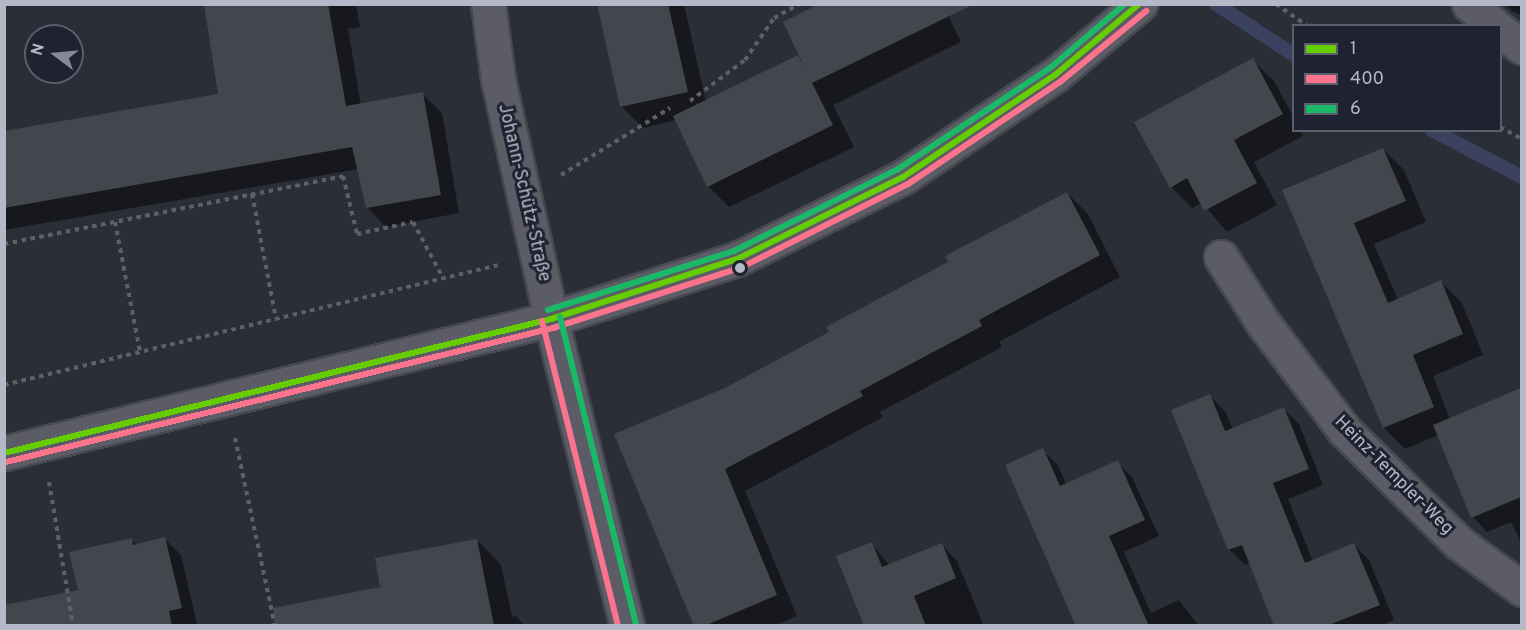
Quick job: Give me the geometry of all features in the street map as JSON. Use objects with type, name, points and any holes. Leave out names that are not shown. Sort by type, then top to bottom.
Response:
[{"type":"street","name":"Johann-Schütz-Straße","points":[[488,4],[498,79],[551,319],[627,626]]},
{"type":"street","points":[[4,453],[551,319],[737,259],[903,177],[1055,75],[1140,4]]},
{"type":"street","points":[[1470,4],[1493,24]]},
{"type":"street","points":[[1502,32],[1521,47]]},
{"type":"street","name":"Heinz-Templer-Weg","points":[[1221,257],[1263,323],[1345,431],[1460,543],[1521,589]]},
{"type":"path","points":[[690,101],[745,60],[774,18],[800,4]]},
{"type":"path","points":[[1276,4],[1305,24]]},
{"type":"path","points":[[524,198],[670,108]]},
{"type":"path","points":[[1502,128],[1521,139]]},
{"type":"path","points":[[4,244],[344,176],[357,234],[413,222],[443,278]]},
{"type":"path","points":[[252,194],[276,319]]},
{"type":"path","points":[[115,222],[140,352]]},
{"type":"path","points":[[4,385],[537,255]]},
{"type":"path","points":[[226,400],[275,626]]},
{"type":"path","points":[[43,443],[73,626]]},
{"type":"building","points":[[204,4],[328,4],[346,106],[423,92],[441,195],[366,208],[352,147],[4,208],[4,131],[218,94]]},
{"type":"building","points":[[597,4],[668,4],[688,92],[620,107]]},
{"type":"building","points":[[819,4],[974,4],[812,83],[833,125],[707,187],[673,116],[798,55],[805,68],[783,22]]},
{"type":"building","points":[[1253,58],[1283,114],[1234,140],[1257,183],[1204,211],[1187,178],[1170,188],[1134,122]]},
{"type":"building","points":[[1383,148],[1406,201],[1354,223],[1388,303],[1441,280],[1463,334],[1413,355],[1434,407],[1383,428],[1282,190]]},
{"type":"building","points":[[1067,192],[1100,255],[979,320],[982,326],[860,391],[863,396],[725,469],[777,595],[704,626],[694,626],[614,434],[725,388],[829,332],[826,327],[948,262],[945,256]]},
{"type":"building","points":[[1521,388],[1521,497],[1471,518],[1433,425]]},
{"type":"building","points":[[1210,394],[1225,431],[1284,407],[1309,469],[1273,483],[1305,563],[1354,543],[1380,605],[1326,626],[1274,626],[1242,545],[1228,550],[1171,410]]},
{"type":"building","points":[[1043,448],[1060,486],[1118,460],[1145,520],[1109,536],[1149,626],[1076,626],[1005,465]]},
{"type":"building","points":[[165,537],[182,608],[169,611],[172,626],[4,626],[4,605],[78,590],[69,552],[132,538],[133,545]]},
{"type":"building","points":[[477,539],[494,626],[275,626],[273,608],[380,587],[375,558]]},
{"type":"building","points":[[872,542],[882,567],[942,543],[956,578],[914,596],[926,626],[864,626],[836,556]]},
{"type":"waterway","points":[[1216,4],[1292,54]]},
{"type":"waterway","points":[[1436,132],[1522,177]]},
{"type":"transit line","name":"6","points":[[548,310],[734,251],[898,169],[1050,68],[1125,4]]},
{"type":"transit line","name":"1","points":[[4,453],[551,319],[737,259],[903,177],[1055,75],[1139,4]]},
{"type":"transit line","name":"400","points":[[6,462],[553,328],[740,268],[908,184],[1060,82],[1146,11]]},
{"type":"transit line","name":"6","points":[[560,317],[636,624]]},
{"type":"transit line","name":"400","points":[[542,321],[618,626]]}]
